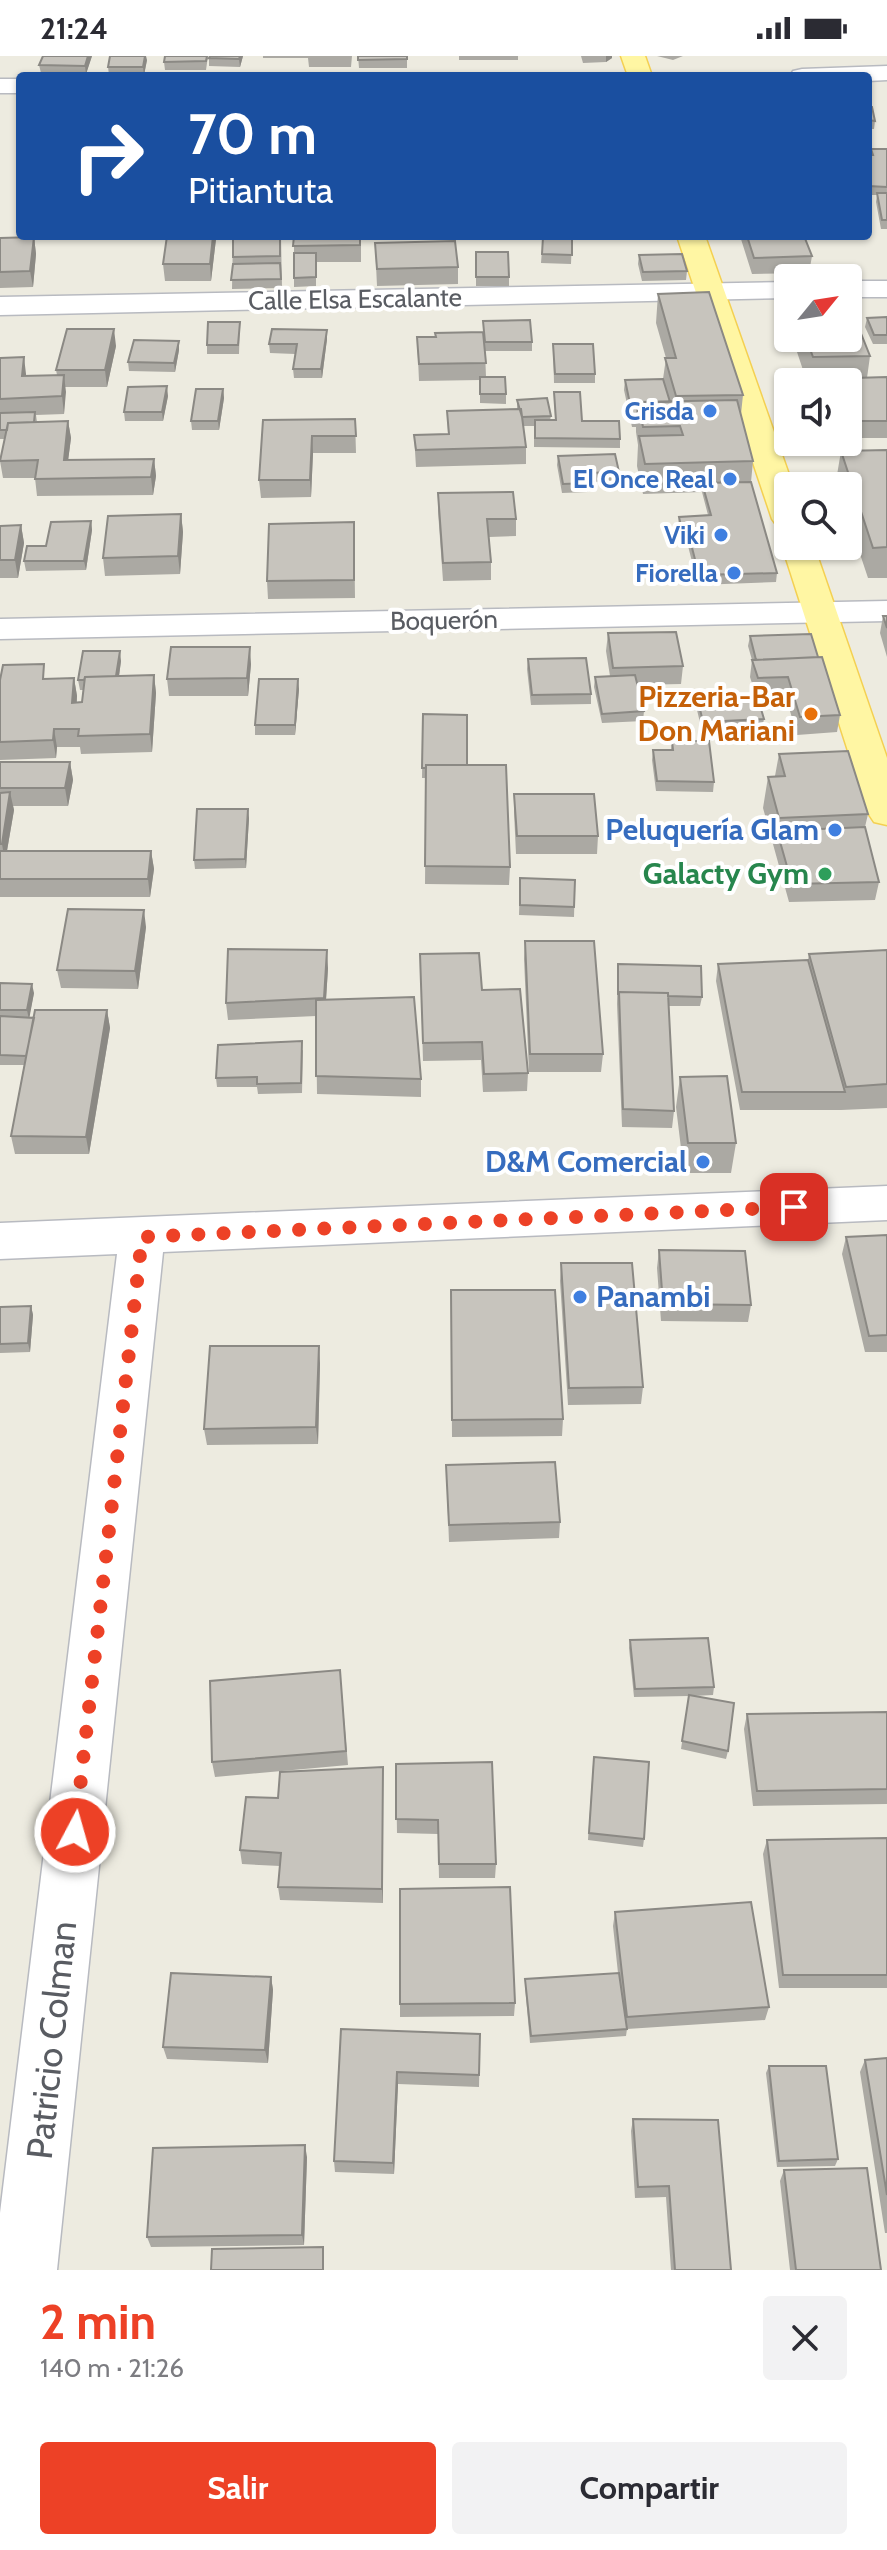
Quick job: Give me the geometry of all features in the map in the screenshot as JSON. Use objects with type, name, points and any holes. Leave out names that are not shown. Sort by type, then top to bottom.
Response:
[{"type":"main road","points":[[692,240],[774,479]]},
{"type":"main road","points":[[803,560],[887,813]]},
{"type":"street","points":[[862,289],[887,289]]},
{"type":"street","name":"Calle Elsa Escalante","points":[[0,306],[774,290]]},
{"type":"street","name":"Boquerón","points":[[0,629],[887,611]]},
{"type":"street","points":[[0,1241],[887,1203]]},
{"type":"street","name":"Patricio Colman","points":[[25,2270],[142,1237]]},
{"type":"building","points":[[43,56],[88,56],[85,66],[39,65]]},
{"type":"building","points":[[110,56],[145,56],[143,67],[108,67]]},
{"type":"building","points":[[165,56],[207,56],[206,61],[164,62]]},
{"type":"building","points":[[210,56],[240,56],[239,59]]},
{"type":"building","points":[[358,56],[407,56],[407,59],[358,60]]},
{"type":"building","points":[[872,149],[887,149],[887,187],[872,186]]},
{"type":"building","points":[[877,193],[887,193],[887,220],[882,220]]},
{"type":"building","points":[[0,238],[34,240],[30,271],[0,272]]},
{"type":"building","points":[[166,240],[213,240],[210,264],[163,264]]},
{"type":"building","points":[[233,240],[280,240],[280,256],[233,257]]},
{"type":"building","points":[[294,240],[360,240],[360,245],[293,246]]},
{"type":"building","points":[[543,240],[572,240],[572,255],[542,254]]},
{"type":"building","points":[[748,240],[806,240],[812,256],[754,258]]},
{"type":"building","points":[[455,241],[458,267],[377,269],[375,243]]},
{"type":"building","points":[[476,252],[508,252],[509,277],[476,277]]},
{"type":"building","points":[[294,253],[316,253],[316,277],[294,278]]},
{"type":"building","points":[[682,254],[687,271],[643,272],[639,255]]},
{"type":"building","points":[[280,263],[281,279],[231,280],[233,264]]},
{"type":"building","points":[[709,292],[743,395],[676,396],[665,358],[676,358],[658,294]]},
{"type":"building","points":[[887,317],[887,335],[874,335],[867,318]]},
{"type":"building","points":[[530,320],[532,342],[485,342],[483,321]]},
{"type":"building","points":[[208,322],[240,322],[238,345],[207,345]]},
{"type":"building","points":[[67,329],[114,329],[105,370],[56,370]]},
{"type":"building","points":[[272,329],[327,330],[321,369],[293,369],[297,344],[269,344]]},
{"type":"building","points":[[483,332],[486,363],[419,364],[417,337],[436,337],[435,333]]},
{"type":"building","points":[[862,336],[870,356],[813,357],[811,352],[862,352]]},
{"type":"building","points":[[134,340],[179,341],[174,363],[128,362]]},
{"type":"building","points":[[553,344],[593,344],[595,374],[555,374]]},
{"type":"building","points":[[24,357],[22,376],[64,375],[62,396],[0,399],[0,358]]},
{"type":"building","points":[[480,377],[505,377],[506,394],[480,394]]},
{"type":"building","points":[[887,377],[887,421],[862,421],[862,378]]},
{"type":"building","points":[[663,379],[670,402],[638,402],[637,418],[633,418],[625,380]]},
{"type":"building","points":[[167,386],[162,412],[124,412],[128,387]]},
{"type":"building","points":[[196,389],[223,389],[218,421],[191,421]]},
{"type":"building","points":[[554,392],[580,392],[582,421],[619,421],[620,439],[535,438],[535,420],[556,420]]},
{"type":"building","points":[[547,398],[551,416],[522,417],[517,400]]},
{"type":"building","points":[[737,400],[753,461],[645,464],[639,436],[683,435],[680,426],[643,427],[638,402]]},
{"type":"building","points":[[521,409],[526,447],[416,450],[414,435],[449,434],[447,411]]},
{"type":"building","points":[[35,412],[34,422],[8,423],[7,430],[0,430],[0,413]]},
{"type":"building","points":[[355,419],[356,436],[312,436],[310,480],[259,480],[263,420]]},
{"type":"building","points":[[68,421],[64,460],[154,459],[151,477],[35,479],[38,460],[0,461],[8,423]]},
{"type":"building","points":[[887,450],[887,547],[873,548],[862,515],[862,472],[848,472],[843,456],[862,456],[862,451]]},
{"type":"building","points":[[615,454],[619,472],[587,473],[588,483],[563,484],[558,456]]},
{"type":"building","points":[[751,482],[777,573],[699,575],[689,536],[683,536],[679,517],[711,515],[702,483]]},
{"type":"building","points":[[513,492],[516,519],[487,519],[491,562],[443,563],[438,493]]},
{"type":"building","points":[[181,514],[178,556],[103,558],[108,516]]},
{"type":"building","points":[[91,521],[84,561],[24,561],[27,546],[46,546],[51,522]]},
{"type":"building","points":[[354,522],[354,580],[267,581],[269,524]]},
{"type":"building","points":[[21,525],[15,560],[0,560],[0,526]]},
{"type":"building","points":[[676,632],[683,666],[613,668],[608,633]]},
{"type":"building","points":[[811,634],[818,657],[756,660],[750,636]]},
{"type":"building","points":[[171,647],[250,647],[247,678],[167,679]]},
{"type":"building","points":[[83,651],[120,651],[116,676],[78,680]]},
{"type":"building","points":[[822,657],[840,715],[800,717],[788,677],[758,678],[752,660]]},
{"type":"building","points":[[586,658],[591,694],[532,695],[528,659]]},
{"type":"building","points":[[44,664],[43,679],[74,678],[72,703],[82,702],[85,677],[154,675],[150,734],[78,736],[79,729],[54,729],[53,740],[0,742],[0,680],[3,665]]},
{"type":"building","points":[[635,675],[644,711],[602,714],[595,677]]},
{"type":"building","points":[[259,679],[298,679],[295,725],[255,725]]},
{"type":"building","points":[[758,699],[764,719],[703,722],[698,701]]},
{"type":"building","points":[[423,714],[467,715],[467,765],[426,765],[422,768]]},
{"type":"building","points":[[672,741],[709,741],[714,782],[657,781],[653,750],[673,750]]},
{"type":"building","points":[[848,751],[868,814],[779,818],[768,777],[785,776],[779,754]]},
{"type":"building","points":[[0,762],[70,762],[65,788],[0,788]]},
{"type":"building","points":[[426,765],[506,765],[510,867],[425,866]]},
{"type":"building","points":[[10,792],[2,844],[0,844],[0,793]]},
{"type":"building","points":[[514,794],[594,794],[598,836],[517,836]]},
{"type":"building","points":[[197,809],[248,809],[245,859],[194,860]]},
{"type":"building","name":"Galacty Gym","points":[[865,827],[879,882],[792,884],[777,831]]},
{"type":"building","points":[[0,851],[151,851],[148,879],[0,879]]},
{"type":"building","points":[[520,878],[575,880],[574,907],[520,905]]},
{"type":"building","points":[[68,909],[144,910],[135,971],[57,970]]},
{"type":"building","points":[[525,941],[594,941],[603,1054],[530,1054]]},
{"type":"building","points":[[228,949],[327,950],[324,998],[226,1003]]},
{"type":"building","points":[[887,950],[887,1084],[846,1087],[809,954]]},
{"type":"building","points":[[479,953],[482,990],[520,989],[528,1073],[484,1074],[482,1042],[423,1043],[420,954]]},
{"type":"building","points":[[808,960],[845,1092],[742,1092],[718,964]]},
{"type":"building","points":[[618,964],[701,966],[702,997],[668,996],[668,993],[618,994]]},
{"type":"building","points":[[0,983],[32,984],[27,1010],[0,1010]]},
{"type":"building","points":[[619,992],[668,993],[674,1111],[623,1109]]},
{"type":"building","points":[[414,997],[421,1079],[316,1076],[316,1000]]},
{"type":"building","points":[[35,1010],[107,1010],[86,1137],[11,1136]]},
{"type":"building","points":[[0,1016],[34,1018],[26,1056],[0,1055]]},
{"type":"building","points":[[302,1041],[301,1083],[257,1084],[257,1077],[216,1078],[218,1045]]},
{"type":"building","points":[[727,1076],[736,1143],[688,1143],[680,1077]]},
{"type":"building","points":[[887,1235],[887,1335],[869,1336],[846,1237]]},
{"type":"building","points":[[659,1250],[745,1251],[751,1305],[663,1304]]},
{"type":"building","points":[[561,1263],[632,1263],[643,1387],[569,1388]]},
{"type":"building","points":[[451,1290],[555,1290],[563,1419],[452,1420]]},
{"type":"building","points":[[31,1306],[28,1343],[0,1344],[0,1307]]},
{"type":"building","points":[[210,1346],[319,1346],[316,1427],[204,1429]]},
{"type":"building","points":[[555,1462],[560,1522],[449,1525],[446,1465]]},
{"type":"building","points":[[708,1638],[714,1687],[635,1689],[630,1640]]},
{"type":"building","points":[[340,1670],[346,1751],[212,1762],[210,1681]]},
{"type":"building","points":[[689,1695],[734,1703],[728,1751],[682,1741]]},
{"type":"building","points":[[887,1712],[887,1789],[757,1791],[747,1714]]},
{"type":"building","points":[[594,1757],[649,1762],[644,1839],[589,1833]]},
{"type":"building","points":[[492,1762],[496,1864],[439,1864],[438,1820],[396,1819],[396,1764]]},
{"type":"building","points":[[383,1767],[382,1889],[278,1887],[281,1853],[240,1850],[246,1797],[278,1798],[280,1772]]},
{"type":"building","points":[[887,1838],[887,1975],[783,1975],[767,1840]]},
{"type":"building","points":[[510,1887],[515,2003],[400,2004],[400,1889]]},
{"type":"building","points":[[751,1902],[769,2007],[627,2017],[615,1912]]},
{"type":"building","points":[[171,1973],[271,1977],[265,2050],[163,2047]]},
{"type":"building","points":[[619,1973],[627,2029],[531,2036],[525,1979]]},
{"type":"building","points":[[341,2029],[480,2034],[479,2075],[397,2072],[393,2163],[334,2161]]},
{"type":"building","points":[[887,2058],[887,2195],[865,2060]]},
{"type":"building","points":[[769,2066],[826,2066],[838,2159],[779,2161]]},
{"type":"building","points":[[633,2119],[718,2120],[731,2270],[675,2270],[669,2186],[638,2187]]},
{"type":"building","points":[[305,2145],[302,2235],[147,2237],[153,2148]]},
{"type":"building","points":[[867,2168],[881,2270],[796,2270],[784,2170]]},
{"type":"building","points":[[323,2247],[323,2270],[211,2270],[212,2249]]},
{"type":"place","name":"Crisda","points":[[710,411]]},
{"type":"place","name":"El Once Real","points":[[730,479]]},
{"type":"place","name":"Viki","points":[[721,535]]},
{"type":"place","name":"Fiorella","points":[[734,573]]},
{"type":"place","name":"Pizzeria-Bar Don Mariani","points":[[811,714]]},
{"type":"place","name":"Peluquería Glam","points":[[835,830]]},
{"type":"place","name":"Galacty Gym","points":[[825,874]]},
{"type":"place","name":"D&M Comercial","points":[[703,1162]]},
{"type":"place","name":"Panambi","points":[[580,1297]]},
{"type":"route","points":[[75,1832],[142,1237],[794,1207]]}]
